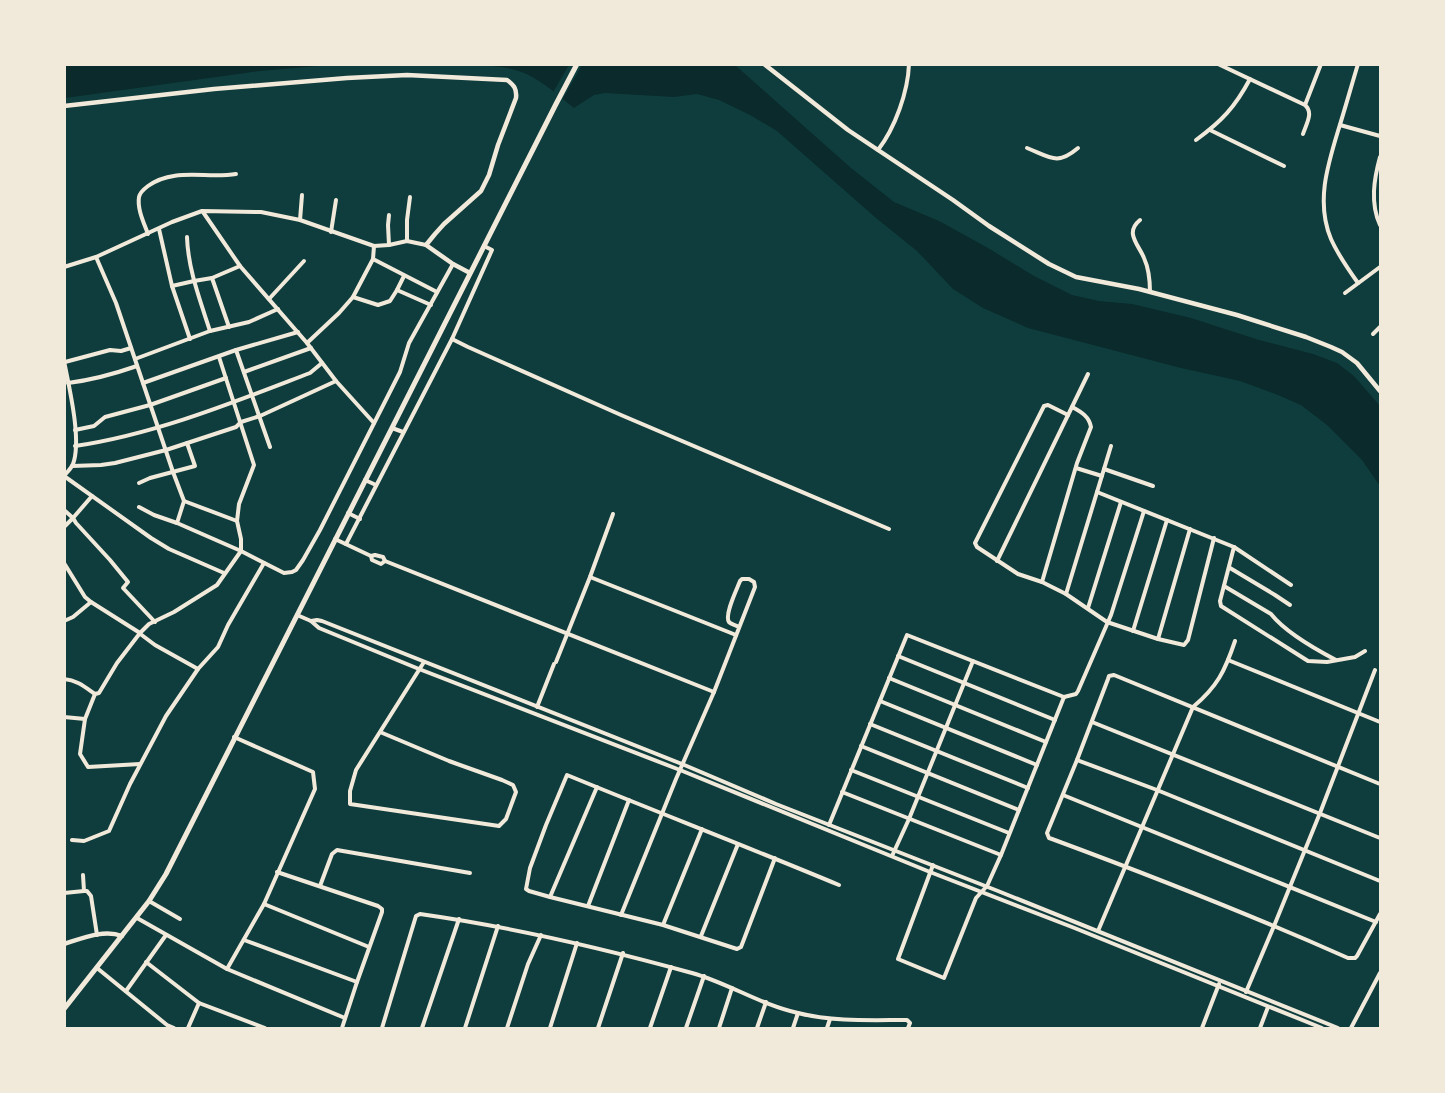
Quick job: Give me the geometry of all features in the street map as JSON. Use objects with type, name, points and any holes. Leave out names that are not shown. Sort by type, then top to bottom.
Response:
[{"type":"main road","points":[[64,1010],[149,901],[166,874],[577,64]]},
{"type":"street","points":[[764,64],[848,130],[988,226],[1049,264],[1076,277],[1150,292],[1263,323],[1331,347],[1357,363],[1380,391]]},
{"type":"street","points":[[878,150],[889,134],[897,115],[908,81],[909,64]]},
{"type":"street","points":[[1218,64],[1305,105],[1310,113],[1303,134]]},
{"type":"street","points":[[1305,105],[1321,64]]},
{"type":"street","points":[[1358,64],[1326,173],[1323,195],[1324,215],[1330,238],[1342,261],[1358,283]]},
{"type":"street","points":[[64,106],[214,89],[347,78],[407,75],[507,80],[513,85],[516,98],[489,175],[481,190],[426,245]]},
{"type":"street","points":[[1196,140],[1227,114],[1239,100],[1250,79]]},
{"type":"street","points":[[1340,125],[1380,136]]},
{"type":"street","points":[[1210,130],[1284,166]]},
{"type":"street","points":[[1027,148],[1059,159],[1078,148]]},
{"type":"street","points":[[1380,157],[1374,191],[1375,208],[1380,225]]},
{"type":"street","points":[[148,234],[142,219],[139,198],[143,190],[153,183],[182,174],[200,176],[236,174]]},
{"type":"street","points":[[300,220],[302,195]]},
{"type":"street","points":[[407,241],[410,197]]},
{"type":"street","points":[[331,232],[336,200]]},
{"type":"street","points":[[202,211],[240,266],[374,423]]},
{"type":"street","points":[[64,267],[96,257],[172,222],[202,211],[261,212],[300,220],[374,246],[407,241],[426,245],[470,273]]},
{"type":"street","points":[[389,215],[389,245]]},
{"type":"street","points":[[1140,220],[1134,224],[1134,238],[1144,258],[1150,292]]},
{"type":"street","points":[[159,229],[172,286],[189,339]]},
{"type":"street","points":[[187,237],[187,255],[210,331]]},
{"type":"street","points":[[307,343],[353,297],[373,259],[374,246]]},
{"type":"street","points":[[346,544],[452,339],[492,250],[484,246]]},
{"type":"street","points":[[96,257],[116,303],[184,501],[177,523]]},
{"type":"street","points":[[373,259],[437,292]]},
{"type":"street","points":[[269,299],[304,261]]},
{"type":"street","points":[[140,507],[154,515],[241,550],[284,573],[292,572],[300,565],[325,520],[400,372],[407,347],[453,264]]},
{"type":"street","points":[[172,286],[212,278],[240,266]]},
{"type":"street","points":[[1345,293],[1380,267]]},
{"type":"street","points":[[353,297],[378,305],[390,301],[404,276]]},
{"type":"street","points":[[212,278],[229,327]]},
{"type":"street","points":[[397,290],[431,304]]},
{"type":"street","points":[[64,293],[64,299]]},
{"type":"street","points":[[135,359],[210,331],[249,322],[278,309]]},
{"type":"street","points":[[1373,334],[1380,327]]},
{"type":"street","points":[[143,383],[236,350],[298,332]]},
{"type":"street","points":[[452,339],[612,411],[889,529]]},
{"type":"street","points":[[131,348],[121,351],[110,350],[65,361],[75,430],[75,446],[72,466],[64,476],[169,549],[224,573]]},
{"type":"street","points":[[244,372],[311,348]]},
{"type":"street","points":[[236,350],[270,447]]},
{"type":"street","points":[[141,764],[88,767],[80,754],[85,719],[95,694],[99,693],[139,633],[149,624],[174,612],[217,585],[241,550],[237,521],[239,504],[254,465],[219,357]]},
{"type":"street","points":[[75,446],[158,427],[310,373],[322,363]]},
{"type":"street","points":[[68,383],[92,380],[137,366]]},
{"type":"street","points":[[997,561],[1088,374]]},
{"type":"street","points":[[75,430],[94,426],[105,417],[150,405],[226,378]]},
{"type":"street","points":[[72,466],[101,465],[166,450],[236,427],[241,422],[260,416],[336,381]]},
{"type":"street","points":[[1068,415],[1048,405],[1044,406],[975,543],[977,547],[1018,573],[1066,594],[1107,622],[1180,645],[1186,644],[1188,640],[1214,538]]},
{"type":"street","points":[[1042,582],[1076,468],[1091,427],[1083,413],[1072,407]]},
{"type":"street","points":[[392,428],[403,432]]},
{"type":"street","points":[[139,483],[195,466],[187,443]]},
{"type":"street","points":[[1066,594],[1111,446]]},
{"type":"street","points":[[1076,468],[1102,476]]},
{"type":"street","points":[[1104,469],[1154,486]]},
{"type":"street","points":[[365,480],[376,485]]},
{"type":"street","points":[[1097,492],[1234,547],[1291,585]]},
{"type":"street","points":[[64,527],[92,496]]},
{"type":"street","points":[[184,501],[237,521]]},
{"type":"street","points":[[1088,608],[1121,502]]},
{"type":"street","points":[[64,510],[128,582],[123,588],[154,622]]},
{"type":"street","points":[[827,830],[907,635],[1064,698],[1076,694],[1111,615],[1144,511]]},
{"type":"street","points":[[348,513],[360,519]]},
{"type":"street","points":[[537,707],[613,514]]},
{"type":"street","points":[[1133,631],[1167,520]]},
{"type":"street","points":[[1158,639],[1190,529]]},
{"type":"street","points":[[335,539],[371,556],[383,557],[385,561],[714,692]]},
{"type":"street","points":[[1234,547],[1220,601],[1221,606],[1308,661],[1327,662],[1356,657],[1365,651]]},
{"type":"street","points":[[64,562],[85,597],[91,602],[155,645],[198,669]]},
{"type":"street","points":[[72,840],[84,841],[109,831],[130,784],[166,716],[198,669],[218,647],[264,563]]},
{"type":"street","points":[[1230,568],[1290,605]]},
{"type":"street","points":[[590,577],[736,634]]},
{"type":"street","points":[[621,915],[739,627],[754,587],[754,582],[749,579],[740,581],[728,616],[729,622],[739,627]]},
{"type":"street","points":[[1224,586],[1271,614],[1276,621],[1301,639],[1336,660]]},
{"type":"street","points":[[64,621],[73,617],[91,602]]},
{"type":"street","points":[[297,615],[311,621],[319,628],[419,669],[680,770],[930,872],[1338,1029]]},
{"type":"street","points":[[311,621],[322,621],[829,825],[987,886],[1219,984],[1246,992],[1322,1029]]},
{"type":"street","points":[[1095,936],[1193,707],[1213,688],[1235,641]]},
{"type":"street","points":[[898,656],[1055,720]]},
{"type":"street","points":[[1228,660],[1380,722]]},
{"type":"street","points":[[892,856],[973,661]]},
{"type":"street","points":[[380,732],[513,785],[516,792],[506,819],[499,826],[350,804],[350,790],[356,770],[424,662]]},
{"type":"street","points":[[1246,992],[1320,813],[1375,670]]},
{"type":"street","points":[[1380,784],[1112,675],[1108,679],[1047,830],[1048,836],[1052,839],[1274,926],[1348,958],[1355,958],[1359,953],[1380,914]]},
{"type":"street","points":[[889,678],[1046,742]]},
{"type":"street","points":[[64,679],[72,679],[95,694]]},
{"type":"street","points":[[933,865],[898,959],[944,978],[976,898],[987,886],[1001,855],[1064,698]]},
{"type":"street","points":[[880,701],[1037,765]]},
{"type":"street","points":[[64,717],[85,719]]},
{"type":"street","points":[[1092,722],[1380,838]]},
{"type":"street","points":[[870,724],[1028,788]]},
{"type":"street","points":[[227,969],[264,904],[315,789],[313,772],[234,737]]},
{"type":"street","points":[[861,747],[1019,810]]},
{"type":"street","points":[[1077,760],[1305,849],[1380,881]]},
{"type":"street","points":[[851,770],[1010,833]]},
{"type":"street","points":[[775,858],[741,947],[737,949],[663,925],[526,889],[530,868],[567,775],[775,858],[838,885]]},
{"type":"street","points":[[550,897],[597,787]]},
{"type":"street","points":[[842,792],[1001,855]]},
{"type":"street","points":[[1063,795],[1376,922]]},
{"type":"street","points":[[588,906],[629,800]]},
{"type":"street","points":[[663,925],[702,829]]},
{"type":"street","points":[[701,936],[738,844]]},
{"type":"street","points":[[320,886],[332,854],[337,850],[470,873]]},
{"type":"street","points":[[277,872],[382,909],[342,1029]]},
{"type":"street","points":[[83,875],[84,891]]},
{"type":"street","points":[[64,893],[87,891],[91,896],[97,935]]},
{"type":"street","points":[[149,901],[180,920]]},
{"type":"street","points":[[264,904],[369,947]]},
{"type":"street","points":[[382,1029],[414,922],[416,916],[420,914],[498,926],[623,953],[704,976],[798,1013],[830,1019],[908,1020],[910,1023],[908,1029]]},
{"type":"street","points":[[136,918],[227,969],[345,1018]]},
{"type":"street","points":[[422,1029],[459,920]]},
{"type":"street","points":[[465,1029],[498,926]]},
{"type":"street","points":[[64,944],[110,933],[122,936]]},
{"type":"street","points":[[126,991],[166,935]]},
{"type":"street","points":[[507,1029],[540,935]]},
{"type":"street","points":[[244,940],[357,982]]},
{"type":"street","points":[[550,1029],[577,943]]},
{"type":"street","points":[[598,1029],[623,953]]},
{"type":"street","points":[[146,962],[199,1003],[265,1029]]},
{"type":"street","points":[[650,1029],[671,967]]},
{"type":"street","points":[[97,969],[174,1029]]},
{"type":"street","points":[[1350,1029],[1380,973]]},
{"type":"street","points":[[686,1029],[704,976]]},
{"type":"street","points":[[1202,1029],[1219,984]]},
{"type":"street","points":[[719,1029],[732,988]]},
{"type":"street","points":[[757,1029],[766,1002]]},
{"type":"street","points":[[188,1029],[199,1003]]},
{"type":"street","points":[[1260,1029],[1269,1004]]},
{"type":"street","points":[[793,1029],[798,1013]]},
{"type":"street","points":[[827,1029],[830,1019]]},
{"type":"street","points":[[1314,1027],[1317,1020]]},
{"type":"water","points":[[64,65],[329,65],[260,71],[65,98]]},
{"type":"water","points":[[471,65],[735,65],[851,168],[894,202],[939,221],[1034,276],[1072,295],[1099,301],[1132,304],[1191,318],[1337,363],[1354,376],[1380,406],[1380,486],[1362,460],[1327,425],[1301,405],[1240,381],[1028,328],[983,308],[953,289],[917,251],[777,131],[719,100],[697,94],[674,97],[605,93],[594,95],[574,108],[531,76],[507,68]]},
{"type":"pier","points":[[569,65],[582,65],[561,102],[552,94]]}]
